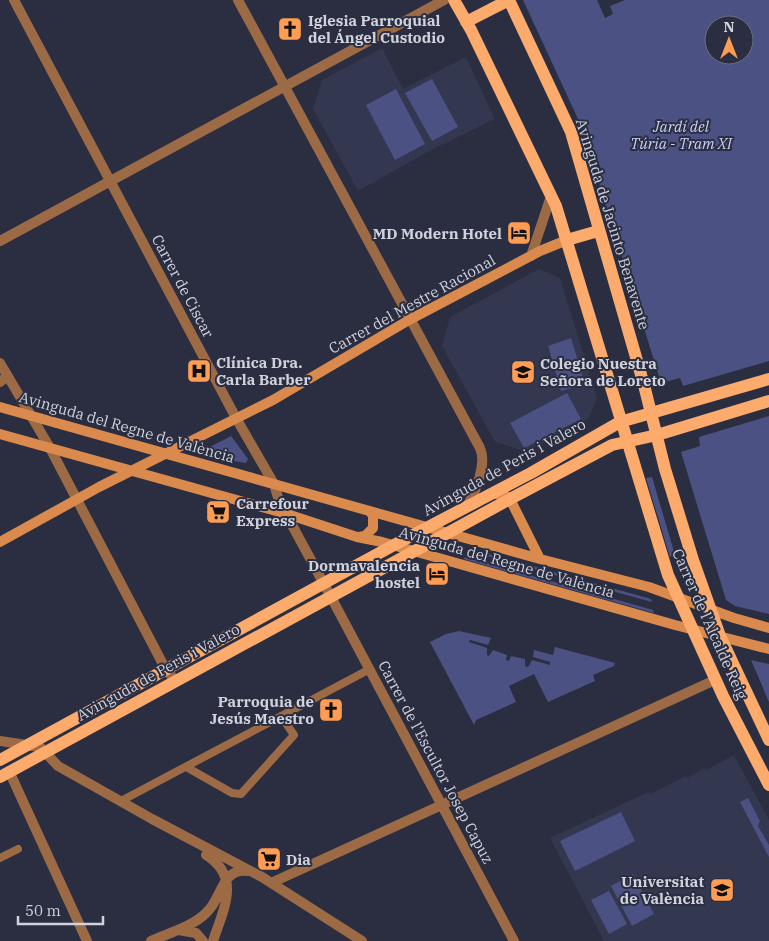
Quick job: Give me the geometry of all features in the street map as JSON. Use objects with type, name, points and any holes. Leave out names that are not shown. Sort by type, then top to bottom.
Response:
[{"type":"main road","points":[[454,0],[551,196],[568,240],[626,442]]},
{"type":"main road","points":[[466,22],[509,0]]},
{"type":"main road","name":"Avinguda de Jacinto Benavente","points":[[509,0],[571,132],[656,435]]},
{"type":"main road","points":[[568,240],[598,232]]},
{"type":"main road","name":"Carrer del Mestre Racional","points":[[0,542],[132,471],[274,400],[409,320],[531,256],[568,240]]},
{"type":"main road","name":"Avinguda de Peris i Valero","points":[[0,760],[166,670],[321,580],[394,545],[620,422],[688,404],[769,379]]},
{"type":"main road","name":"Avinguda de Peris i Valero","points":[[5,774],[612,445],[656,435],[769,401]]},
{"type":"main road","name":"Avinguda del Regne de València","points":[[0,407],[677,596],[736,619],[769,628]]},
{"type":"main road","name":"Avinguda del Regne de València","points":[[0,434],[286,514],[358,537],[394,545],[697,631],[769,649]]},
{"type":"main road","name":"Carrer de l'Alcalde Reig","points":[[656,435],[709,608],[720,636],[769,740]]},
{"type":"main road","name":"Carrer de l'Alcalde Reig","points":[[626,442],[656,538],[677,596],[697,631],[700,647],[715,680],[769,784]]},
{"type":"main road","points":[[490,494],[502,494],[510,499]]},
{"type":"main road","name":"Avinguda del Regne de València","points":[[510,499],[540,559]]},
{"type":"main road","points":[[358,537],[365,536],[373,528],[373,515],[369,511]]},
{"type":"main road","points":[[697,631],[714,621],[736,619]]},
{"type":"street","name":"Carrer de Ciscar","points":[[14,0],[236,418],[274,484]]},
{"type":"street","points":[[238,0],[481,451],[481,468],[473,496],[467,506]]},
{"type":"street","points":[[0,241],[444,0]]},
{"type":"street","points":[[531,256],[551,196]]},
{"type":"street","points":[[0,363],[4,379],[31,416],[50,448],[166,670],[176,681]]},
{"type":"street","points":[[274,484],[275,491],[286,514],[331,597]]},
{"type":"street","name":"Carrer de l'Escultor Josep Capuz","points":[[331,597],[514,941]]},
{"type":"street","points":[[121,801],[188,768],[370,669]]},
{"type":"street","points":[[271,883],[715,680]]},
{"type":"street","points":[[188,768],[232,793],[241,794],[294,735],[281,716]]},
{"type":"street","points":[[0,741],[14,745],[29,744],[40,747],[58,766],[271,883],[362,941]]},
{"type":"street","points":[[5,774],[87,941]]},
{"type":"street","points":[[152,819],[216,861],[227,878],[226,902],[213,941]]},
{"type":"street","points":[[0,858],[18,849]]},
{"type":"street","points":[[151,941],[172,932],[208,912],[227,878],[236,870],[249,871]]},
{"type":"street","points":[[172,932],[189,930],[203,941]]},
{"type":"shaded area","points":[[382,48],[403,89],[466,57],[495,119],[433,149],[358,191],[313,109],[322,80]]},
{"type":"shaded area","name":"Colegio Nuestra Señora de Loreto","points":[[539,269],[560,278],[597,398],[589,418],[527,452],[495,442],[442,346],[450,317]]},
{"type":"shaded area","points":[[734,755],[769,820],[769,941],[604,941],[550,838],[648,792],[650,794],[686,776],[687,778],[704,768],[706,770]]},
{"type":"green space","name":"Jardí del Túria - Tram XI","points":[[523,0],[597,0],[605,18],[613,14],[610,6],[625,0],[769,0],[769,361],[683,386],[680,378],[661,383],[597,176],[603,173]]},
{"type":"green space","points":[[432,79],[458,127],[432,141],[405,93]]},
{"type":"green space","points":[[396,89],[425,144],[395,160],[366,105]]},
{"type":"green space","points":[[571,338],[585,384],[561,391],[548,346]]},
{"type":"green space","points":[[567,393],[581,419],[524,448],[510,423]]},
{"type":"green space","points":[[769,416],[769,614],[735,606],[726,600],[681,452],[700,446],[699,437]]},
{"type":"green space","points":[[231,436],[248,459],[246,463],[221,459],[207,452],[208,448]]},
{"type":"green space","points":[[652,477],[675,555],[670,557],[646,478]]},
{"type":"green space","points":[[478,551],[651,599],[652,602],[475,553]]},
{"type":"green space","points":[[466,557],[653,610],[654,613],[463,559]]},
{"type":"green space","points":[[459,631],[491,638],[488,645],[470,640],[469,642],[487,648],[487,655],[489,656],[493,650],[507,655],[506,660],[509,661],[511,656],[525,659],[525,666],[528,667],[532,660],[550,665],[550,662],[533,657],[534,650],[553,655],[555,647],[615,663],[614,666],[593,675],[595,681],[548,702],[534,674],[509,686],[516,702],[476,720],[474,725],[430,642],[446,634]]},
{"type":"green space","points":[[751,660],[769,664],[769,702]]},
{"type":"green space","points":[[748,798],[760,821],[758,826],[769,845],[769,857],[740,802]]},
{"type":"green space","points":[[621,812],[635,841],[575,871],[560,841]]},
{"type":"green space","points":[[633,874],[654,914],[632,926],[611,886]]},
{"type":"green space","points":[[609,891],[627,924],[609,934],[591,900]]},
{"type":"place","name":"Iglesia Parroquial del Ángel Custodio","points":[[290,29]]},
{"type":"place","name":"MD Modern Hotel","points":[[519,233]]},
{"type":"place","name":"Clínica Dra. Carla Barber","points":[[199,371]]},
{"type":"place","name":"Colegio Nuestra Señora de Loreto","points":[[523,372]]},
{"type":"place","name":"Carrefour Express","points":[[218,512]]},
{"type":"place","name":"Dormavalencia hostel","points":[[437,574]]},
{"type":"place","name":"Parroquia de Jesús Maestro","points":[[331,710]]},
{"type":"place","name":"Dia","points":[[269,859]]},
{"type":"place","name":"Universitat de València","points":[[722,890]]}]
